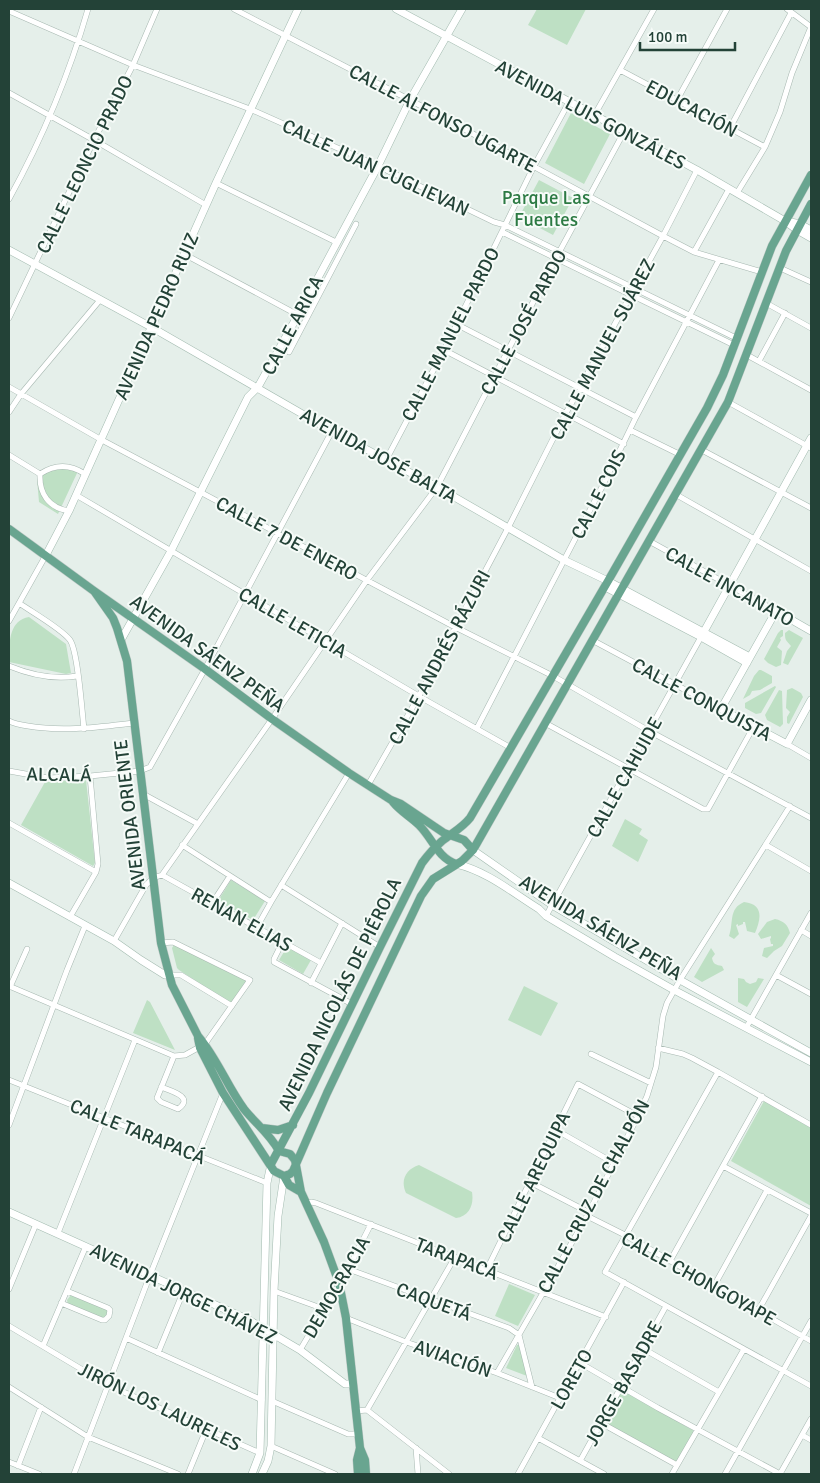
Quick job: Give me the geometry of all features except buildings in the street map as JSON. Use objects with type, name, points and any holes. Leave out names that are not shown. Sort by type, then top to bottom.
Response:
[{"type":"main road","name":"AVENIDA NICOLÁS DE PIÉROLA","points":[[271,1164],[293,1125],[422,863],[440,843],[451,836],[470,818],[607,584],[716,391],[772,246],[811,175]]},
{"type":"main road","name":"AVENIDA NICOLÁS DE PIÉROLA","points":[[284,1176],[293,1171],[421,896],[433,879],[466,857],[473,850],[728,402],[780,268],[811,204]]},
{"type":"main road","points":[[681,455],[694,461]]},
{"type":"main road","name":"AVENIDA SÁENZ PEÑA","points":[[9,529],[349,773],[437,828],[451,836],[464,840],[473,850]]},
{"type":"main road","name":"AVENIDA ORIENTE","points":[[94,591],[113,618],[127,661],[161,942],[169,975],[223,1093],[274,1171],[284,1176],[289,1185],[301,1192]]},
{"type":"main road","name":"AVENIDA SÁENZ PEÑA","points":[[391,800],[398,809],[419,825],[442,856],[456,864]]},
{"type":"main road","name":"AVENIDA ORIENTE","points":[[203,1046],[245,1110],[273,1141],[279,1151],[292,1156],[296,1163]]},
{"type":"main road","points":[[262,1128],[278,1130],[293,1125]]},
{"type":"main road","points":[[296,1163],[301,1192],[324,1242],[339,1283],[346,1318],[358,1434],[360,1448],[365,1460],[366,1474]]},
{"type":"main road","points":[[358,1474],[357,1460],[360,1448]]},
{"type":"street","points":[[9,199],[66,78],[88,9]]},
{"type":"street","name":"CALLE LEONCIO PRADO","points":[[9,318],[94,140],[133,65],[158,9]]},
{"type":"street","name":"CALLE ALFONSO UGARTE","points":[[234,9],[410,100],[694,252],[762,272]]},
{"type":"street","name":"AVENIDA PEDRO RUIZ","points":[[9,622],[11,611],[19,603],[69,511],[216,183],[298,9]]},
{"type":"street","name":"AVENIDA LUIS GONZÁLES","points":[[396,9],[697,170],[799,227]]},
{"type":"street","name":"CALLE ARICA","points":[[121,640],[170,551],[248,397],[258,387],[298,315],[378,166],[410,100],[462,9]]},
{"type":"street","points":[[594,116],[654,9]]},
{"type":"street","points":[[676,100],[727,9]]},
{"type":"street","name":"CALLE JUAN CUGLIEVAN","points":[[9,11],[133,65],[250,109],[378,166],[634,288],[690,316],[735,342]]},
{"type":"street","points":[[730,128],[789,11],[811,28],[765,147],[737,193]]},
{"type":"street","name":"EDUCACIÓN","points":[[620,70],[765,147]]},
{"type":"street","points":[[9,93],[206,205]]},
{"type":"street","name":"CALLE MANUEL PARDO","points":[[386,460],[444,350],[534,166],[569,102]]},
{"type":"street","name":"CALLE JOSÉ PARDO","points":[[162,875],[367,580],[437,487],[507,350],[624,132]]},
{"type":"street","name":"CALLE MANUEL SUÁREZ","points":[[508,528],[579,388],[663,236],[697,170]]},
{"type":"street","points":[[216,183],[336,242]]},
{"type":"street","points":[[694,252],[729,188]]},
{"type":"street","points":[[289,352],[356,224]]},
{"type":"street","points":[[799,227],[811,230]]},
{"type":"street","points":[[799,227],[811,238]]},
{"type":"street","points":[[502,232],[686,321],[735,342]]},
{"type":"street","name":"AVENIDA JOSÉ BALTA","points":[[9,250],[151,327],[332,431],[437,487],[620,592],[703,634],[749,660]]},
{"type":"street","points":[[184,254],[298,315]]},
{"type":"street","name":"CALLE COIS","points":[[477,728],[512,657],[624,444],[636,417],[720,260]]},
{"type":"street","points":[[780,268],[811,282]]},
{"type":"street","points":[[9,412],[21,394],[100,300]]},
{"type":"street","points":[[766,303],[811,328]]},
{"type":"street","points":[[759,361],[785,313]]},
{"type":"street","points":[[456,324],[636,417]]},
{"type":"street","points":[[444,350],[624,444]]},
{"type":"street","points":[[747,354],[811,390]]},
{"type":"street","name":"CALLE 7 DE ENERO","points":[[9,387],[100,439],[512,657],[553,676],[811,818]]},
{"type":"street","points":[[728,402],[809,447]]},
{"type":"street","points":[[630,430],[681,455]]},
{"type":"street","points":[[140,771],[150,767],[154,761],[332,431]]},
{"type":"street","points":[[703,634],[781,492],[809,447],[811,438]]},
{"type":"street","points":[[700,449],[811,508]]},
{"type":"street","points":[[9,455],[40,474]]},
{"type":"street","points":[[40,474],[52,467],[66,466],[85,474]]},
{"type":"street","points":[[40,474],[40,488],[46,499],[56,508],[69,511]]},
{"type":"street","points":[[675,494],[811,571]]},
{"type":"street","name":"CALLE LETICIA","points":[[76,495],[325,642],[511,748]]},
{"type":"street","name":"CALLE ANDRÉS RÁZURI","points":[[368,785],[419,696],[508,528]]},
{"type":"street","name":"CALLE INCANATO","points":[[648,542],[811,629]]},
{"type":"street","points":[[19,603],[65,634],[71,642],[84,729]]},
{"type":"street","points":[[722,709],[776,611]]},
{"type":"street","name":"CALLE CAHUIDE","points":[[546,916],[703,634]]},
{"type":"street","name":"CALLE CONQUISTA","points":[[592,640],[811,758]]},
{"type":"street","points":[[9,666],[34,675],[63,678],[77,676]]},
{"type":"street","points":[[787,744],[811,700]]},
{"type":"street","points":[[9,729],[10,722],[45,729],[84,729],[134,723]]},
{"type":"street","points":[[546,722],[703,809],[708,810],[754,726]]},
{"type":"street","name":"ALCALÁ","points":[[9,771],[48,778],[140,771]]},
{"type":"street","points":[[257,927],[349,773]]},
{"type":"street","points":[[70,917],[96,872],[98,856],[90,776]]},
{"type":"street","points":[[143,794],[198,824]]},
{"type":"street","name":"CALLE CRUZ DE CHALPÓN","points":[[497,1372],[588,1214],[638,1116],[656,1067],[663,1016],[667,1002],[790,806]]},
{"type":"street","points":[[9,824],[96,872]]},
{"type":"street","points":[[182,845],[271,902]]},
{"type":"street","points":[[766,845],[811,870]]},
{"type":"street","name":"AVENIDA SÁENZ PEÑA","points":[[473,850],[552,905],[680,980],[811,1053]]},
{"type":"street","name":"AVENIDA SÁENZ PEÑA","points":[[456,864],[473,868],[615,958],[811,1062]]},
{"type":"street","points":[[114,941],[146,885],[153,878],[162,875]]},
{"type":"street","name":"RENAN ELIAS","points":[[162,875],[321,963]]},
{"type":"street","points":[[213,902],[230,876]]},
{"type":"street","points":[[9,883],[114,941],[165,975],[181,975],[232,1006]]},
{"type":"street","points":[[281,885],[380,946]]},
{"type":"street","points":[[746,1028],[811,912]]},
{"type":"street","points":[[311,982],[342,923]]},
{"type":"street","points":[[9,1125],[85,926]]},
{"type":"street","points":[[801,930],[811,936]]},
{"type":"street","name":"RENAN ELIAS","points":[[283,941],[274,958],[274,962],[352,1004]]},
{"type":"street","points":[[27,949],[9,986],[174,1056],[186,1056],[203,1046],[250,980],[173,942],[161,942]]},
{"type":"street","points":[[776,975],[811,994]]},
{"type":"street","points":[[58,1233],[135,1040]]},
{"type":"street","points":[[658,1048],[683,1054],[762,1096],[811,1125]]},
{"type":"street","points":[[591,1054],[651,1083]]},
{"type":"street","points":[[161,1087],[182,1096],[184,1102],[178,1110],[159,1100],[157,1096],[174,1056]]},
{"type":"street","points":[[718,1072],[605,1272],[811,1386]]},
{"type":"street","name":"CALLE TARAPACÁ","points":[[9,1080],[267,1183]]},
{"type":"street","name":"CALLE AREQUIPA","points":[[487,1269],[578,1084],[638,1116]]},
{"type":"street","points":[[74,1474],[150,1275],[223,1093]]},
{"type":"street","points":[[670,1261],[762,1096]]},
{"type":"street","points":[[556,1130],[614,1163]]},
{"type":"street","name":"AVENIDA NICOLÁS DE PIÉROLA","points":[[252,1474],[260,1453],[267,1183],[271,1164]]},
{"type":"street","points":[[723,1166],[811,1215],[758,1311]]},
{"type":"street","points":[[262,1474],[268,1461],[271,1446],[274,1291],[278,1216],[284,1176]]},
{"type":"street","name":"CALLE CHONGOYAPE","points":[[530,1182],[811,1341]]},
{"type":"street","points":[[714,1286],[767,1190]]},
{"type":"street","name":"TARAPACÁ","points":[[306,1204],[316,1203],[606,1317]]},
{"type":"street","name":"AVENIDA JORGE CHÁVEZ","points":[[9,1212],[226,1309],[264,1328],[300,1350],[345,1384],[352,1384]]},
{"type":"street","points":[[9,1289],[36,1224]]},
{"type":"street","name":"DEMOCRACIA","points":[[300,1350],[348,1269],[371,1224]]},
{"type":"street","points":[[42,1346],[86,1246]]},
{"type":"street","points":[[367,1410],[455,1257]]},
{"type":"street","name":"CAQUETÁ","points":[[348,1269],[509,1328],[519,1334]]},
{"type":"street","name":"LORETO","points":[[518,1474],[624,1282]]},
{"type":"street","points":[[61,1303],[102,1320],[109,1316],[110,1310],[108,1308],[67,1290]]},
{"type":"street","points":[[158,1353],[184,1290]]},
{"type":"street","points":[[274,1291],[324,1309]]},
{"type":"street","name":"JORGE BASADRE","points":[[580,1461],[666,1306]]},
{"type":"street","name":"AVIACIÓN","points":[[346,1318],[406,1342],[497,1372],[560,1398]]},
{"type":"street","points":[[726,1474],[811,1321]]},
{"type":"street","name":"JIRÓN LOS LAURELES","points":[[9,1326],[108,1385],[260,1453]]},
{"type":"street","name":"LORETO","points":[[519,1334],[532,1387]]},
{"type":"street","points":[[126,1338],[262,1400]]},
{"type":"street","points":[[642,1348],[719,1392]]},
{"type":"street","points":[[672,1474],[744,1349]]},
{"type":"street","points":[[580,1363],[697,1430],[780,1474],[811,1419]]},
{"type":"street","points":[[9,1387],[42,1406],[88,1437],[178,1474]]},
{"type":"street","points":[[272,1401],[348,1434],[358,1434]]},
{"type":"street","points":[[18,1466],[42,1406]]},
{"type":"street","points":[[356,1411],[367,1410],[450,1474]]},
{"type":"street","points":[[601,1423],[678,1465]]},
{"type":"street","points":[[188,1474],[206,1430]]},
{"type":"street","points":[[802,1435],[811,1440]]},
{"type":"street","points":[[538,1438],[604,1474]]},
{"type":"street","points":[[271,1446],[335,1474]]},
{"type":"street","points":[[416,1448],[418,1474]]},
{"type":"street","points":[[9,1462],[39,1474]]},
{"type":"street","points":[[317,1474],[320,1468]]},
{"type":"green space","points":[[537,9],[586,9],[567,45],[528,25]]},
{"type":"green space","points":[[571,113],[610,134],[584,184],[545,163]]},
{"type":"green space","name":"Parque Las Fuentes","points":[[539,180],[573,198],[553,235],[519,217]]},
{"type":"green space","points":[[50,467],[78,471],[58,514],[39,502],[37,479]]},
{"type":"green space","points":[[29,617],[66,644],[71,673],[66,674],[9,662],[13,628],[22,619]]},
{"type":"green space","points":[[781,630],[783,630],[783,636],[780,638],[781,640],[777,647],[782,651],[781,665],[776,667],[764,659]]},
{"type":"green space","points":[[789,630],[803,638],[788,665],[783,663],[791,646],[785,638],[785,633]]},
{"type":"green space","points":[[759,670],[772,676],[772,683],[760,690],[752,691],[750,695],[743,699],[754,676]]},
{"type":"green space","points":[[775,686],[761,713],[756,714],[745,708],[745,703]]},
{"type":"green space","points":[[792,688],[801,693],[803,697],[789,724],[787,723],[787,717],[790,712],[786,708],[787,690]]},
{"type":"green space","points":[[779,690],[782,691],[783,724],[780,727],[767,720],[765,715]]},
{"type":"green space","points":[[86,780],[95,863],[93,866],[21,825],[45,782]]},
{"type":"green space","points":[[625,819],[642,829],[639,834],[648,840],[638,862],[612,846]]},
{"type":"green space","points":[[231,880],[265,901],[253,920],[218,901]]},
{"type":"green space","points":[[744,902],[750,903],[758,909],[759,923],[755,933],[747,931],[745,922],[738,926],[738,924],[736,925],[739,934],[734,939],[729,936],[732,917],[736,908]]},
{"type":"green space","points":[[775,919],[785,924],[790,933],[782,946],[767,958],[762,956],[764,948],[773,946],[770,939],[771,936],[761,939],[758,934],[767,922]]},
{"type":"green space","points":[[174,945],[246,979],[246,982],[232,1003],[177,968],[172,948]]},
{"type":"green space","points":[[287,947],[311,960],[303,974],[279,960]]},
{"type":"green space","points":[[711,948],[715,954],[712,958],[713,962],[716,965],[722,966],[724,970],[702,982],[694,977]]},
{"type":"green space","points":[[738,978],[744,979],[750,984],[756,982],[758,978],[764,979],[747,1007],[738,1002]]},
{"type":"green space","points":[[524,986],[558,1003],[541,1036],[508,1020]]},
{"type":"green space","points":[[147,1000],[150,1002],[175,1050],[133,1033]]},
{"type":"green space","points":[[764,1101],[811,1128],[811,1206],[731,1161]]},
{"type":"green space","points":[[419,1165],[472,1192],[472,1205],[465,1215],[456,1218],[406,1193],[404,1188],[405,1176],[411,1169]]},
{"type":"green space","points":[[509,1284],[535,1295],[518,1326],[495,1316]]},
{"type":"green space","points":[[71,1295],[108,1310],[107,1316],[102,1319],[68,1304],[67,1300]]},
{"type":"green space","points":[[517,1345],[519,1345],[527,1376],[506,1368]]},
{"type":"green space","points":[[622,1390],[694,1431],[676,1463],[604,1423]]}]
